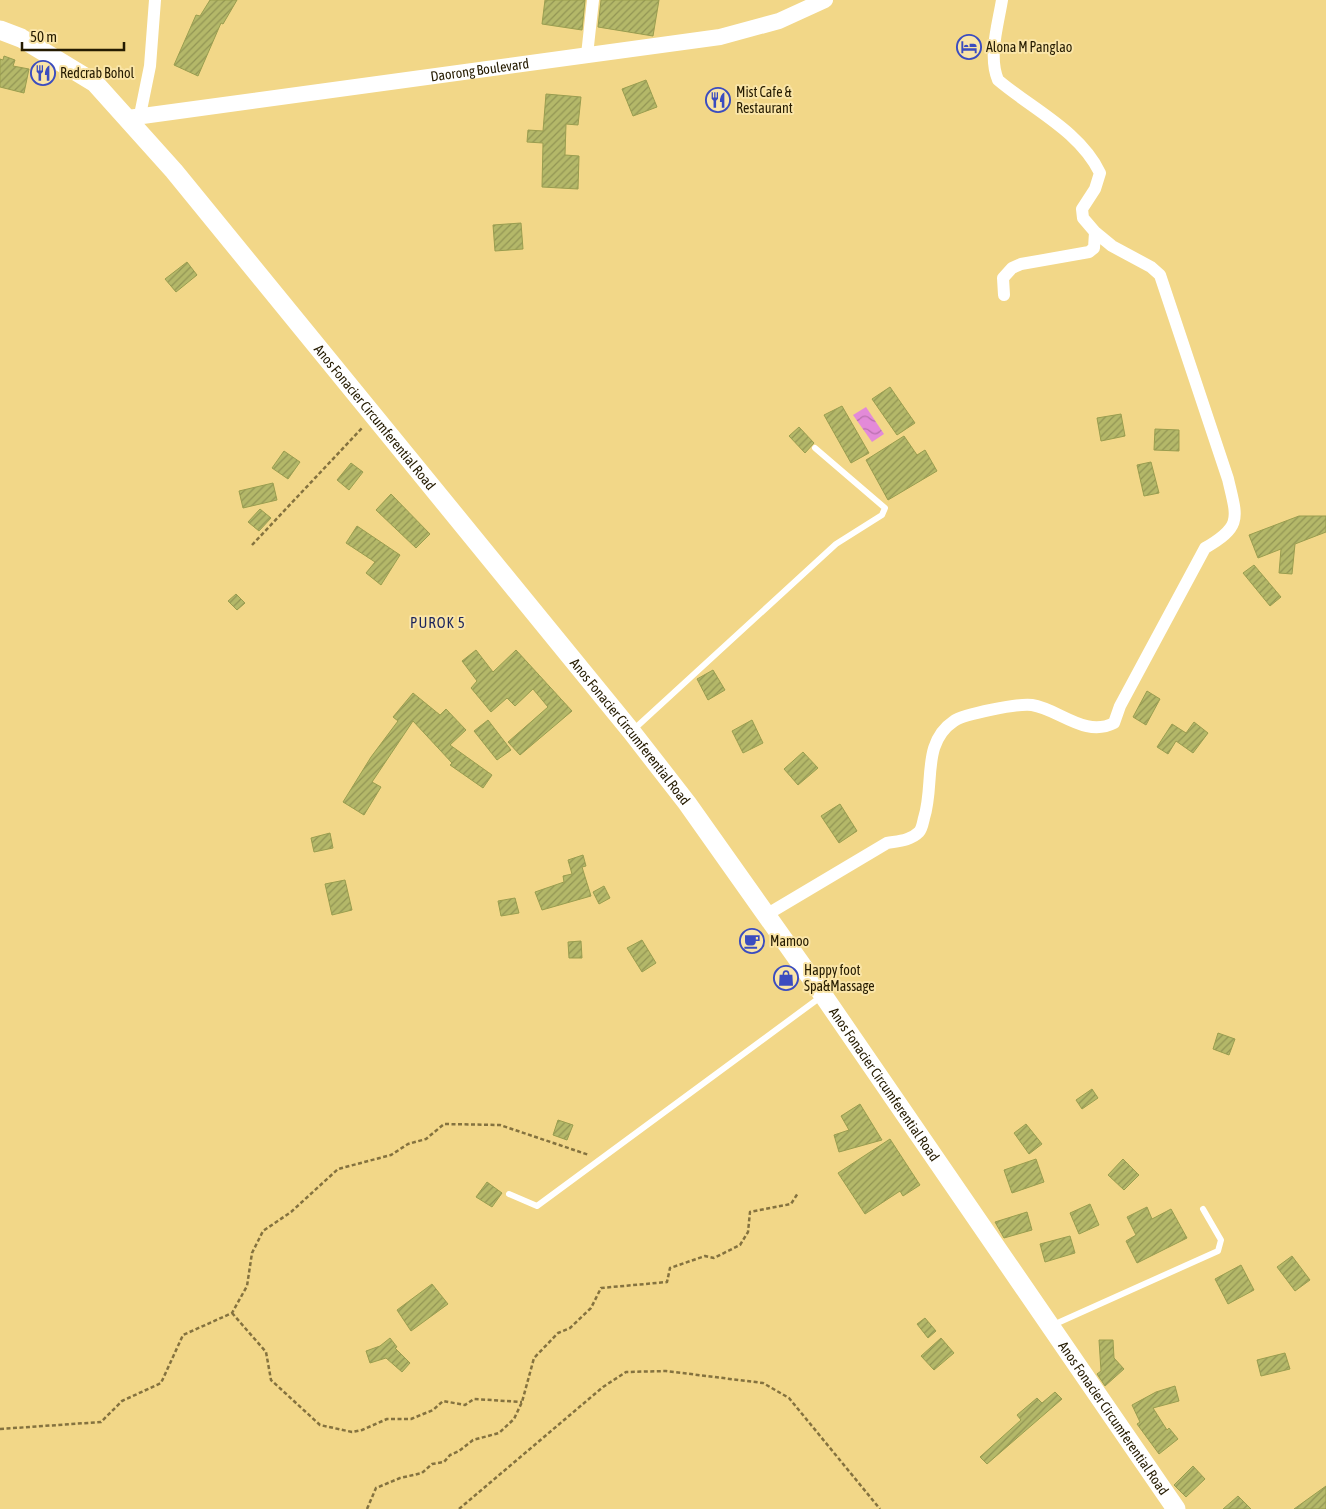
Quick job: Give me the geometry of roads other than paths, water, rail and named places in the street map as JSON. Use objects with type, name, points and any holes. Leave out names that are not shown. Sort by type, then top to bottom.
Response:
[{"type":"main road","name":"Anos Fonacier Circumferential Road","points":[[0,30],[21,38],[95,83],[134,117],[174,171],[631,732],[686,803],[823,995],[1176,1509]]},
{"type":"street","points":[[134,117],[150,66],[154,0]]},
{"type":"street","points":[[587,55],[593,0]]},
{"type":"street","name":"Daorong Boulevard","points":[[134,117],[720,37],[778,21],[825,0]]},
{"type":"street","points":[[766,915],[887,843],[906,840],[920,831],[925,813],[933,745],[942,729],[957,719],[1015,705],[1032,705],[1086,726],[1106,727],[1114,723],[1120,706],[1205,548],[1225,536],[1234,524],[1234,505],[1228,479],[1160,275],[1150,267],[1112,246],[1095,232],[1083,218],[1082,209],[1100,180],[1100,173],[1094,162],[1069,134],[998,80],[994,70],[993,58],[1002,0]]},
{"type":"street","points":[[1004,295],[1004,274],[1012,268],[1089,252],[1094,248],[1095,232]]},
{"type":"lane","points":[[631,732],[836,544],[882,515],[885,508],[815,448]]},
{"type":"lane","points":[[508,1194],[537,1206],[823,995]]},
{"type":"lane","points":[[1050,1326],[1218,1251],[1221,1240],[1202,1209]]},
{"type":"water","points":[[866,407],[884,434],[872,442],[853,415]]},
{"type":"place","name":"Alona M Panglao","points":[[969,47]]},
{"type":"place","name":"Redcrab Bohol","points":[[43,73]]},
{"type":"place","name":"Mist Cafe & Restaurant","points":[[718,100]]},
{"type":"place","name":"Mamoo","points":[[752,941]]},
{"type":"place","name":"Happy foot Spa&Massage","points":[[786,978]]},
{"type":"district","name":"PUROK 5","points":[[438,623]]}]
